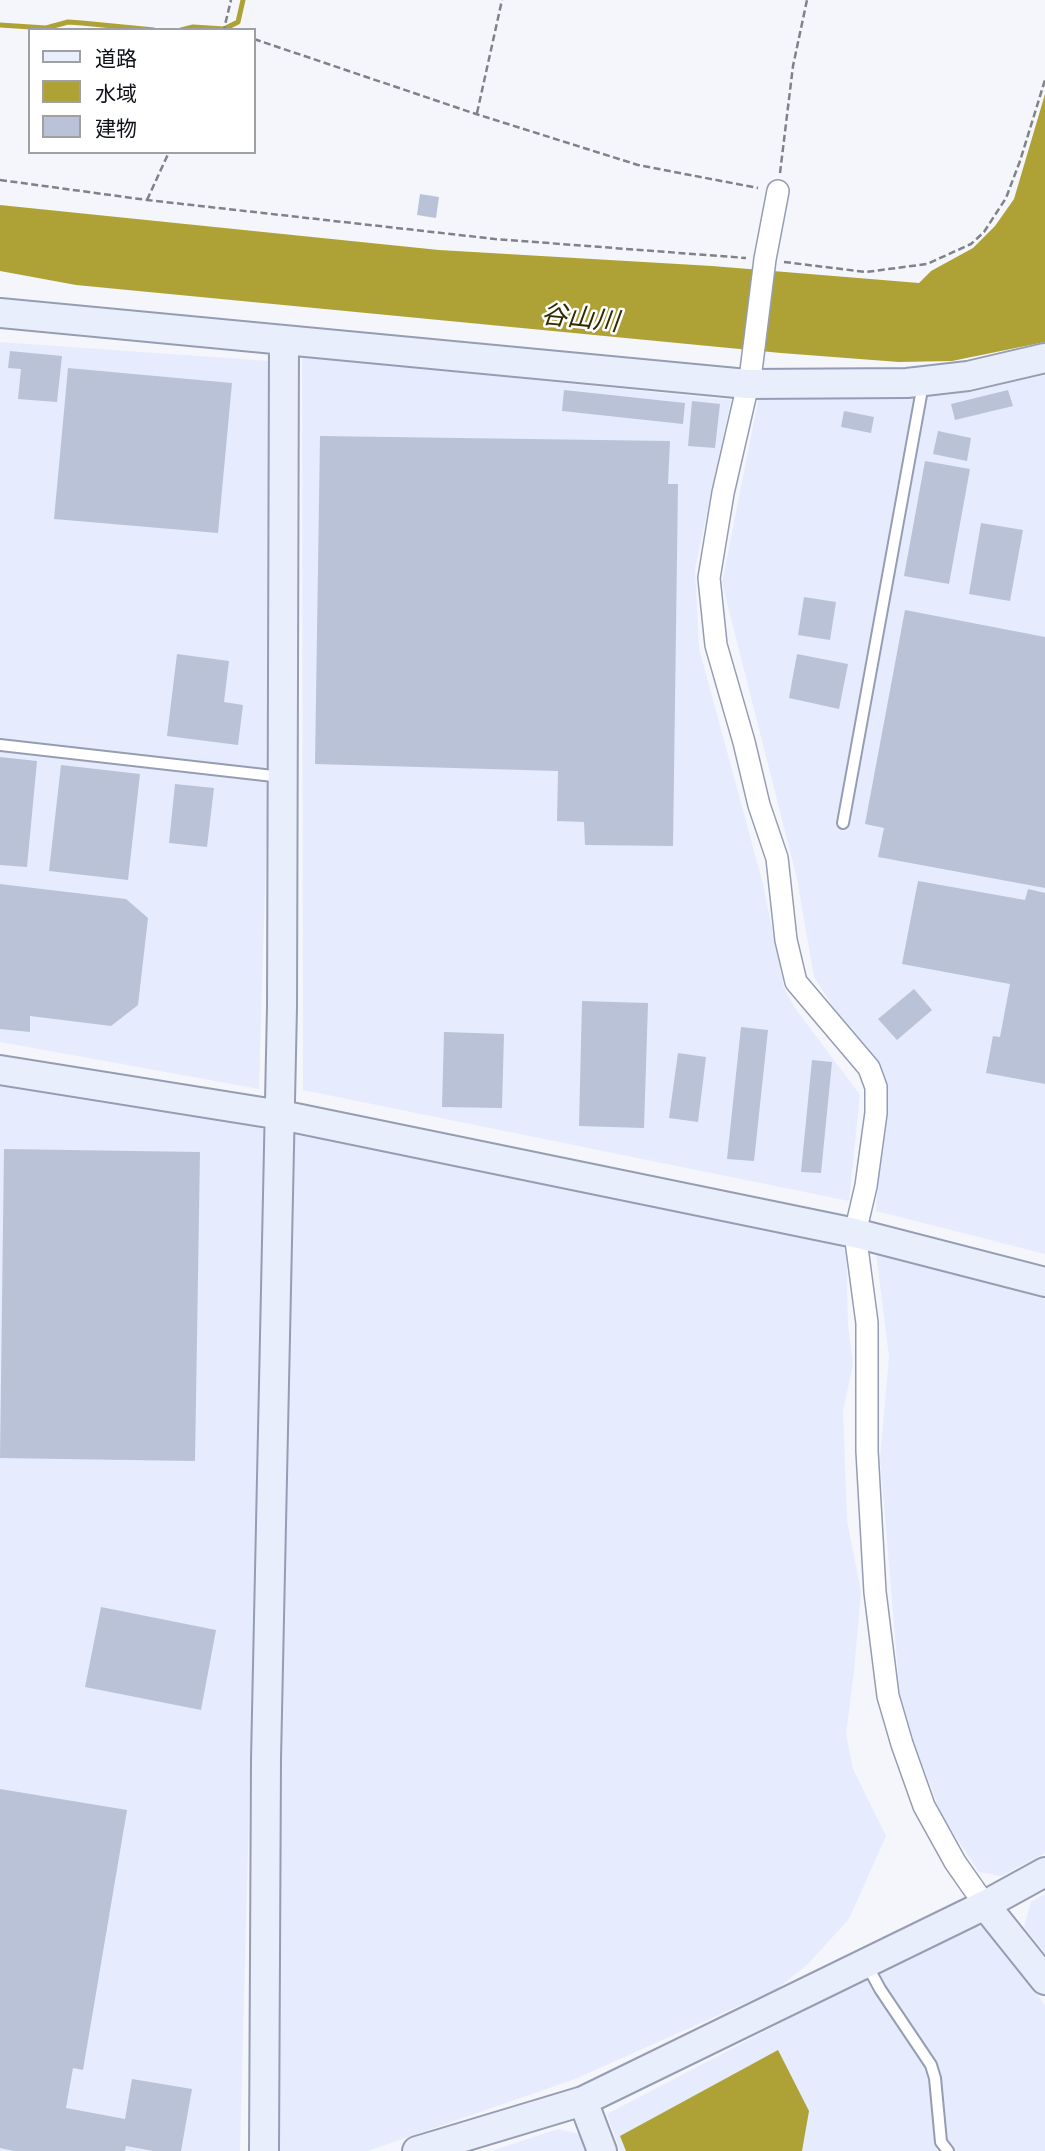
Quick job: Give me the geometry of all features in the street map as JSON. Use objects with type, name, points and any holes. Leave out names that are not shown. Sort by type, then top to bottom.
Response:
[{"type":"street","points":[[778,191],[765,259],[749,377],[723,493],[709,578],[716,645],[777,858],[786,940],[796,982],[869,1068],[876,1087],[876,1113],[866,1186],[855,1233],[867,1323],[867,1451],[875,1592],[888,1696],[924,1806],[955,1862],[985,1905],[1045,1980]]},
{"type":"street","points":[[0,313],[284,340],[749,377],[907,383],[968,376],[1045,358]]},
{"type":"street","points":[[264,2151],[266,1745],[281,1115],[284,340]]},
{"type":"street","points":[[0,1070],[281,1115],[855,1233],[1045,1282]]},
{"type":"street","points":[[417,2151],[583,2101],[985,1905],[1045,1872]]},
{"type":"street","points":[[583,2101],[602,2151]]},
{"type":"lane","points":[[843,823],[921,395]]},
{"type":"lane","points":[[0,745],[284,778]]},
{"type":"lane","points":[[865,1963],[931,2065],[935,2078],[941,2143],[948,2151]]},
{"type":"path","points":[[225,28],[231,0]]},
{"type":"path","points":[[476,114],[502,0]]},
{"type":"path","points":[[256,39],[476,114],[638,165],[778,191],[793,66],[807,0]]},
{"type":"path","points":[[0,180],[147,200],[495,239],[765,259],[866,272],[927,264],[971,244],[984,232],[1006,198],[1045,80]]},
{"type":"path","points":[[147,200],[168,154]]},
{"type":"shaded area","points":[[0,342],[270,361],[269,755],[259,1089],[0,1042]]},
{"type":"shaded area","points":[[302,356],[731,400],[695,569],[699,648],[763,884],[784,988],[795,1008],[860,1095],[849,1201],[303,1090]]},
{"type":"shaded area","points":[[1045,375],[1045,1254],[876,1211],[884,1087],[814,977],[797,879],[722,583],[759,396],[946,395]]},
{"type":"shaded area","points":[[0,1084],[257,1124],[267,1133],[240,2151],[0,2151]]},
{"type":"shaded area","points":[[293,1134],[846,1244],[848,1326],[853,1364],[843,1411],[847,1520],[861,1592],[846,1734],[853,1769],[886,1836],[849,1919],[808,1964],[777,1989],[575,2079],[368,2151],[274,2151]]},
{"type":"shaded area","points":[[876,1253],[1045,1299],[1045,1853],[1001,1876],[979,1872],[942,1816],[901,1709],[880,1458],[889,1357]]},
{"type":"shaded area","points":[[1045,1894],[1045,1953],[1024,1927],[1031,1902]]},
{"type":"shaded area","points":[[968,1925],[986,1928],[1045,2005],[1045,2151],[620,2151],[607,2114]]},
{"type":"shaded area","points":[[558,2129],[583,2135],[589,2151],[491,2151]]},
{"type":"water","name":"谷山川","points":[[1045,94],[1045,342],[952,361],[899,362],[781,353],[76,285],[0,271],[0,205],[439,250],[712,266],[919,283],[931,271],[973,248],[995,226],[1014,199]]},
{"type":"water","points":[[778,2050],[809,2111],[802,2151],[626,2151],[620,2136]]},
{"type":"building","points":[[420,194],[439,197],[436,218],[417,215]]},
{"type":"building","points":[[10,351],[62,356],[57,402],[18,399],[21,369],[8,368]]},
{"type":"building","points":[[68,368],[232,383],[218,533],[54,519]]},
{"type":"building","points":[[564,390],[685,403],[683,424],[562,411]]},
{"type":"building","points":[[1008,390],[1013,406],[955,420],[951,404]]},
{"type":"building","points":[[692,401],[720,404],[715,448],[688,446]]},
{"type":"building","points":[[844,411],[874,417],[871,433],[841,427]]},
{"type":"building","points":[[938,431],[971,438],[967,461],[933,454]]},
{"type":"building","points":[[320,436],[670,441],[668,484],[678,484],[673,846],[585,845],[584,822],[557,821],[558,771],[315,764]]},
{"type":"building","points":[[925,461],[970,469],[949,584],[904,576]]},
{"type":"building","points":[[981,523],[1023,530],[1010,601],[969,594]]},
{"type":"building","points":[[804,597],[836,602],[830,640],[798,635]]},
{"type":"building","points":[[905,610],[1045,637],[1045,888],[878,857],[884,828],[865,824]]},
{"type":"building","points":[[177,654],[229,661],[224,702],[243,705],[238,745],[167,736]]},
{"type":"building","points":[[797,654],[848,664],[839,709],[789,698]]},
{"type":"building","points":[[0,757],[37,761],[27,867],[0,865]]},
{"type":"building","points":[[61,765],[140,774],[128,880],[49,871]]},
{"type":"building","points":[[175,784],[214,788],[207,847],[169,843]]},
{"type":"building","points":[[918,881],[1025,900],[1028,889],[1045,893],[1045,1084],[986,1073],[993,1036],[1000,1037],[1010,984],[902,964]]},
{"type":"building","points":[[0,884],[126,899],[148,918],[138,1005],[111,1026],[30,1016],[30,1032],[0,1029]]},
{"type":"building","points":[[914,989],[932,1010],[897,1040],[878,1019]]},
{"type":"building","points":[[582,1001],[648,1003],[644,1128],[579,1126]]},
{"type":"building","points":[[741,1027],[768,1030],[754,1161],[727,1159]]},
{"type":"building","points":[[444,1032],[504,1034],[502,1108],[442,1107]]},
{"type":"building","points":[[678,1053],[706,1057],[698,1122],[669,1118]]},
{"type":"building","points":[[812,1060],[832,1062],[821,1173],[801,1172]]},
{"type":"building","points":[[4,1149],[200,1152],[195,1461],[0,1458]]},
{"type":"building","points":[[101,1607],[216,1630],[201,1710],[85,1687]]},
{"type":"building","points":[[0,1789],[127,1810],[83,2070],[73,2068],[66,2108],[125,2119],[132,2079],[192,2089],[181,2151],[153,2151],[126,2146],[125,2151],[14,2151],[0,2148]]},
{"type":"waterway","points":[[226,28],[238,22],[243,0]]},
{"type":"waterway","points":[[46,28],[68,22],[132,28]]},
{"type":"waterway","points":[[0,25],[46,28]]},
{"type":"waterway","points":[[189,28],[208,28]]}]
